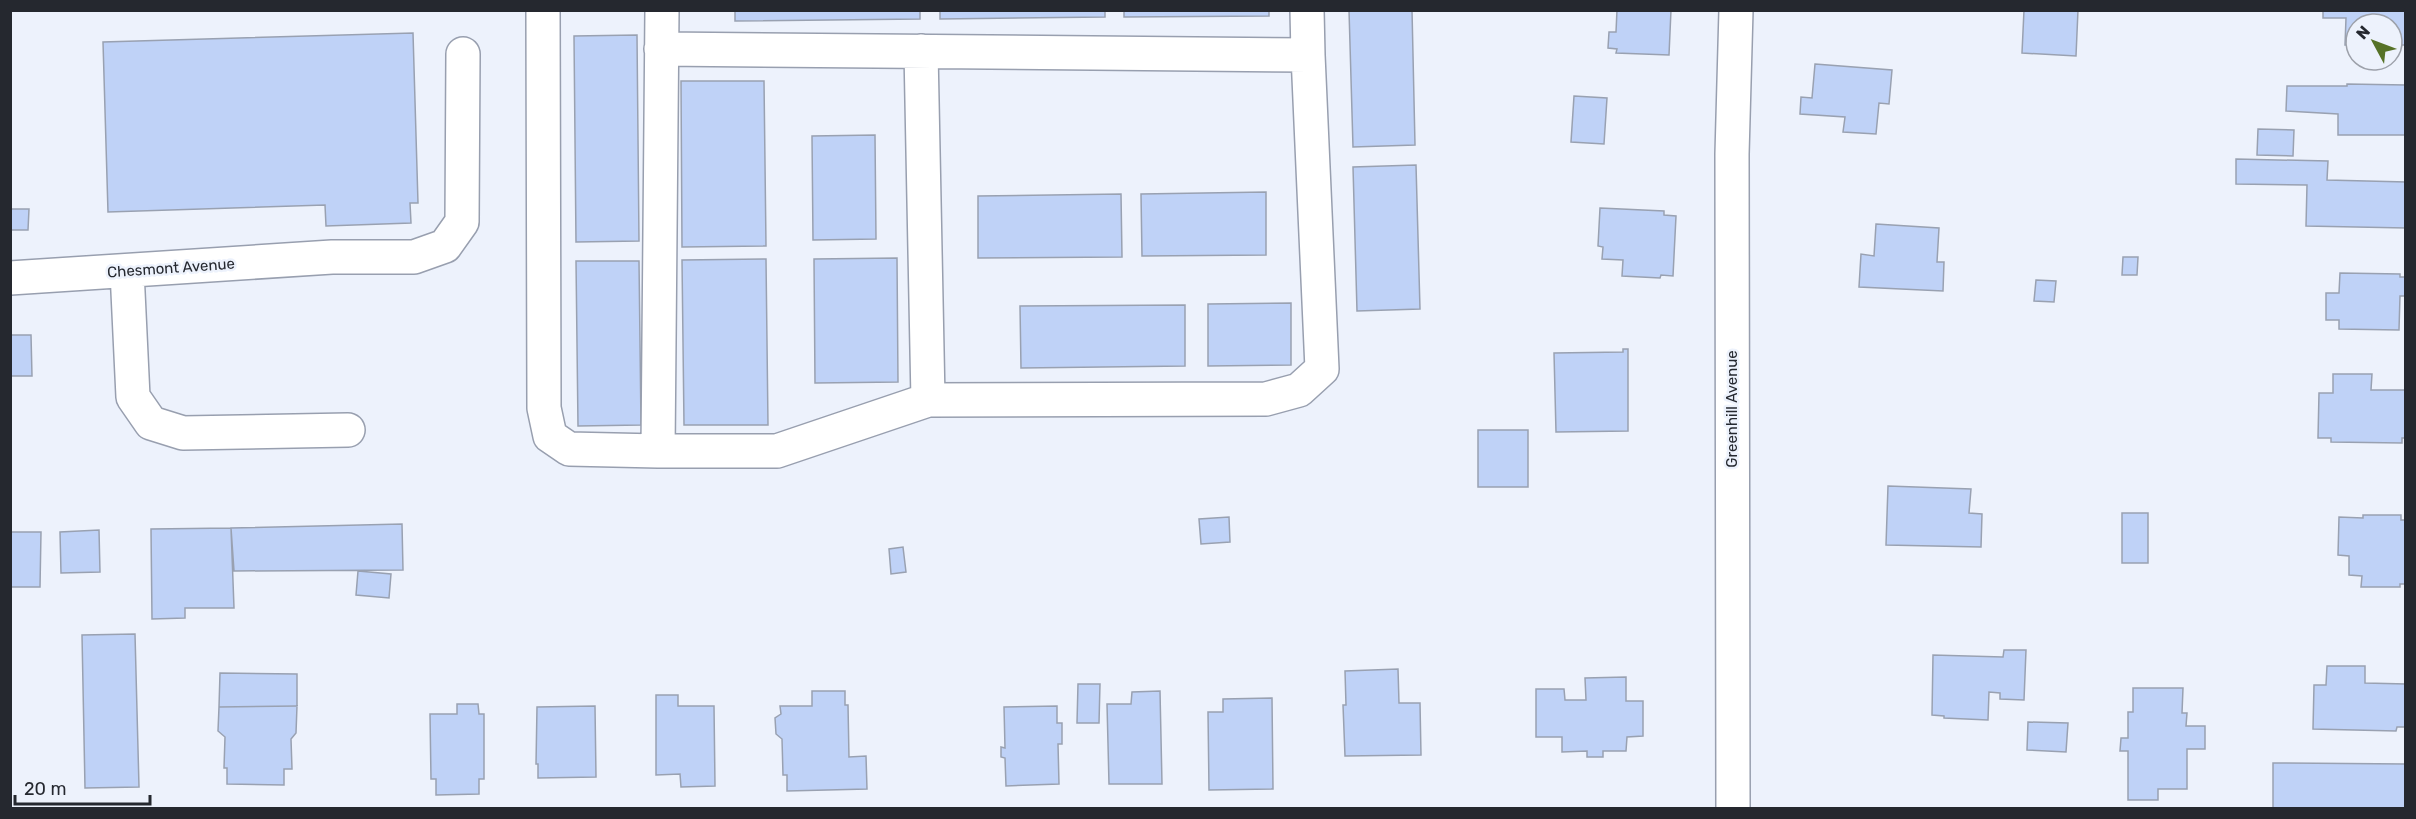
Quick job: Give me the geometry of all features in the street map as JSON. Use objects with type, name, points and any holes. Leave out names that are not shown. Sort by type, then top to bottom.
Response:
[{"type":"street","points":[[543,10],[544,408],[550,436],[569,449],[658,451],[777,451],[928,400],[1266,399],[1299,390],[1322,369],[1307,10]]},
{"type":"street","points":[[658,451],[662,10]]},
{"type":"street","name":"Greenhill Avenue","points":[[1733,808],[1732,154],[1736,10]]},
{"type":"street","points":[[661,49],[1308,55]]},
{"type":"street","points":[[921,51],[928,400]]},
{"type":"street","name":"Chesmont Avenue","points":[[10,278],[332,257],[414,257],[446,246],[462,222],[463,54]]},
{"type":"street","points":[[127,271],[133,397],[152,423],[183,433],[348,430]]},
{"type":"building","points":[[735,10],[920,10],[920,19],[735,21]]},
{"type":"building","points":[[940,10],[1105,10],[1105,17],[940,19]]},
{"type":"building","points":[[1124,10],[1269,10],[1269,16],[1124,17]]},
{"type":"building","points":[[1349,10],[1412,10],[1415,145],[1353,147]]},
{"type":"building","points":[[1617,10],[1671,10],[1669,55],[1616,53],[1617,49],[1608,48],[1609,32],[1616,32]]},
{"type":"building","points":[[2024,10],[2078,10],[2076,56],[2022,53]]},
{"type":"building","points":[[2323,10],[2406,10],[2406,45],[2404,45],[2404,12],[2344,12],[2344,18],[2323,18]]},
{"type":"building","points":[[413,33],[418,203],[410,203],[411,223],[326,226],[325,205],[108,212],[103,42]]},
{"type":"building","points":[[637,35],[639,241],[576,242],[574,36]]},
{"type":"building","points":[[1815,64],[1892,70],[1889,104],[1879,103],[1876,134],[1843,132],[1845,117],[1800,114],[1801,97],[1812,98]]},
{"type":"building","points":[[681,81],[764,81],[766,246],[682,247]]},
{"type":"building","points":[[2347,84],[2406,85],[2406,135],[2338,135],[2338,114],[2286,111],[2287,86],[2347,86]]},
{"type":"building","points":[[1574,96],[1607,98],[1604,144],[1571,142]]},
{"type":"building","points":[[2258,129],[2294,130],[2293,156],[2257,155]]},
{"type":"building","points":[[875,135],[876,239],[813,240],[812,136]]},
{"type":"building","points":[[2236,159],[2328,161],[2327,180],[2406,182],[2406,228],[2306,226],[2307,185],[2236,184]]},
{"type":"building","points":[[1416,165],[1420,309],[1357,311],[1353,167]]},
{"type":"building","points":[[1266,192],[1266,255],[1142,256],[1141,194]]},
{"type":"building","points":[[1121,194],[1122,257],[978,258],[978,196]]},
{"type":"building","points":[[1600,208],[1664,211],[1664,215],[1676,216],[1673,276],[1661,275],[1660,278],[1622,276],[1623,260],[1602,259],[1603,247],[1598,246]]},
{"type":"building","points":[[10,209],[29,209],[28,230],[10,230]]},
{"type":"building","points":[[1876,224],[1939,228],[1937,262],[1944,262],[1943,291],[1859,287],[1861,254],[1874,256]]},
{"type":"building","points":[[2123,257],[2138,257],[2137,275],[2122,275]]},
{"type":"building","points":[[897,258],[898,382],[815,383],[814,259]]},
{"type":"building","points":[[766,259],[768,425],[684,425],[682,260]]},
{"type":"building","points":[[576,261],[639,261],[641,425],[578,426]]},
{"type":"building","points":[[2340,273],[2400,274],[2400,277],[2405,277],[2405,296],[2400,296],[2399,330],[2339,329],[2339,320],[2326,320],[2326,293],[2339,293]]},
{"type":"building","points":[[2036,280],[2056,281],[2054,302],[2034,301]]},
{"type":"building","points":[[1291,303],[1291,365],[1208,366],[1208,304]]},
{"type":"building","points":[[1185,305],[1185,366],[1021,368],[1020,306]]},
{"type":"building","points":[[10,335],[31,335],[32,376],[10,376]]},
{"type":"building","points":[[1623,349],[1628,349],[1628,431],[1556,432],[1554,353],[1623,352]]},
{"type":"building","points":[[2333,374],[2372,374],[2371,390],[2406,390],[2406,438],[2402,438],[2402,443],[2331,442],[2331,438],[2318,438],[2319,393],[2333,393]]},
{"type":"building","points":[[1478,430],[1528,430],[1528,487],[1478,487]]},
{"type":"building","points":[[1888,486],[1971,489],[1969,513],[1982,514],[1981,547],[1886,545]]},
{"type":"building","points":[[2122,513],[2148,513],[2148,563],[2122,563]]},
{"type":"building","points":[[2363,515],[2401,515],[2401,520],[2406,520],[2406,584],[2400,584],[2400,587],[2361,587],[2362,576],[2349,575],[2349,556],[2338,555],[2339,517],[2363,518]]},
{"type":"building","points":[[1229,517],[1230,542],[1201,544],[1199,519]]},
{"type":"building","points":[[402,524],[403,570],[234,571],[231,528]]},
{"type":"building","points":[[231,528],[234,608],[185,608],[185,618],[152,619],[151,529]]},
{"type":"building","points":[[99,530],[100,572],[61,573],[60,532]]},
{"type":"building","points":[[10,532],[41,532],[40,587],[10,587]]},
{"type":"building","points":[[903,547],[906,572],[891,574],[889,549]]},
{"type":"building","points":[[358,571],[391,574],[389,598],[356,595]]},
{"type":"building","points":[[135,634],[139,787],[85,788],[82,635]]},
{"type":"building","points":[[2004,650],[2026,650],[2024,700],[2000,699],[2000,693],[1989,692],[1988,720],[1944,718],[1944,716],[1932,715],[1933,655],[2003,657]]},
{"type":"building","points":[[2327,666],[2365,666],[2365,683],[2406,684],[2406,727],[2397,727],[2396,731],[2313,729],[2314,685],[2326,685]]},
{"type":"building","points":[[1398,669],[1399,703],[1420,703],[1421,755],[1345,756],[1343,705],[1346,705],[1345,671]]},
{"type":"building","points":[[220,673],[297,674],[297,706],[219,707]]},
{"type":"building","points":[[1626,677],[1626,701],[1643,701],[1643,736],[1627,737],[1626,751],[1603,751],[1603,757],[1587,757],[1587,751],[1562,752],[1562,737],[1536,737],[1536,689],[1564,689],[1565,700],[1586,700],[1585,678]]},
{"type":"building","points":[[1078,684],[1100,684],[1099,723],[1077,723]]},
{"type":"building","points":[[2133,688],[2183,688],[2182,713],[2187,713],[2186,726],[2205,726],[2205,749],[2187,749],[2187,789],[2158,789],[2158,800],[2128,800],[2128,751],[2120,751],[2121,738],[2128,738],[2128,712],[2133,712]]},
{"type":"building","points":[[812,691],[845,691],[845,705],[848,705],[849,757],[866,756],[867,789],[787,791],[787,775],[783,775],[782,739],[776,734],[775,718],[781,714],[780,706],[812,706]]},
{"type":"building","points":[[1160,691],[1162,784],[1109,784],[1107,704],[1131,704],[1132,692]]},
{"type":"building","points":[[656,695],[678,695],[678,706],[714,706],[715,786],[681,787],[680,774],[656,775]]},
{"type":"building","points":[[1272,698],[1273,789],[1209,790],[1208,712],[1223,712],[1223,699]]},
{"type":"building","points":[[457,704],[478,704],[479,714],[484,714],[484,779],[479,779],[479,794],[436,795],[436,779],[431,779],[430,714],[457,714]]},
{"type":"building","points":[[297,706],[296,733],[291,739],[292,769],[284,769],[284,785],[227,784],[227,768],[224,768],[225,737],[218,731],[219,707]]},
{"type":"building","points":[[595,706],[596,777],[538,778],[538,764],[536,764],[537,707]]},
{"type":"building","points":[[1057,706],[1057,723],[1062,723],[1062,744],[1058,744],[1059,784],[1006,786],[1005,758],[1001,757],[1001,747],[1005,748],[1004,707]]},
{"type":"building","points":[[2028,722],[2068,723],[2066,752],[2027,750]]},
{"type":"building","points":[[2273,763],[2406,764],[2406,808],[2273,808]]}]
